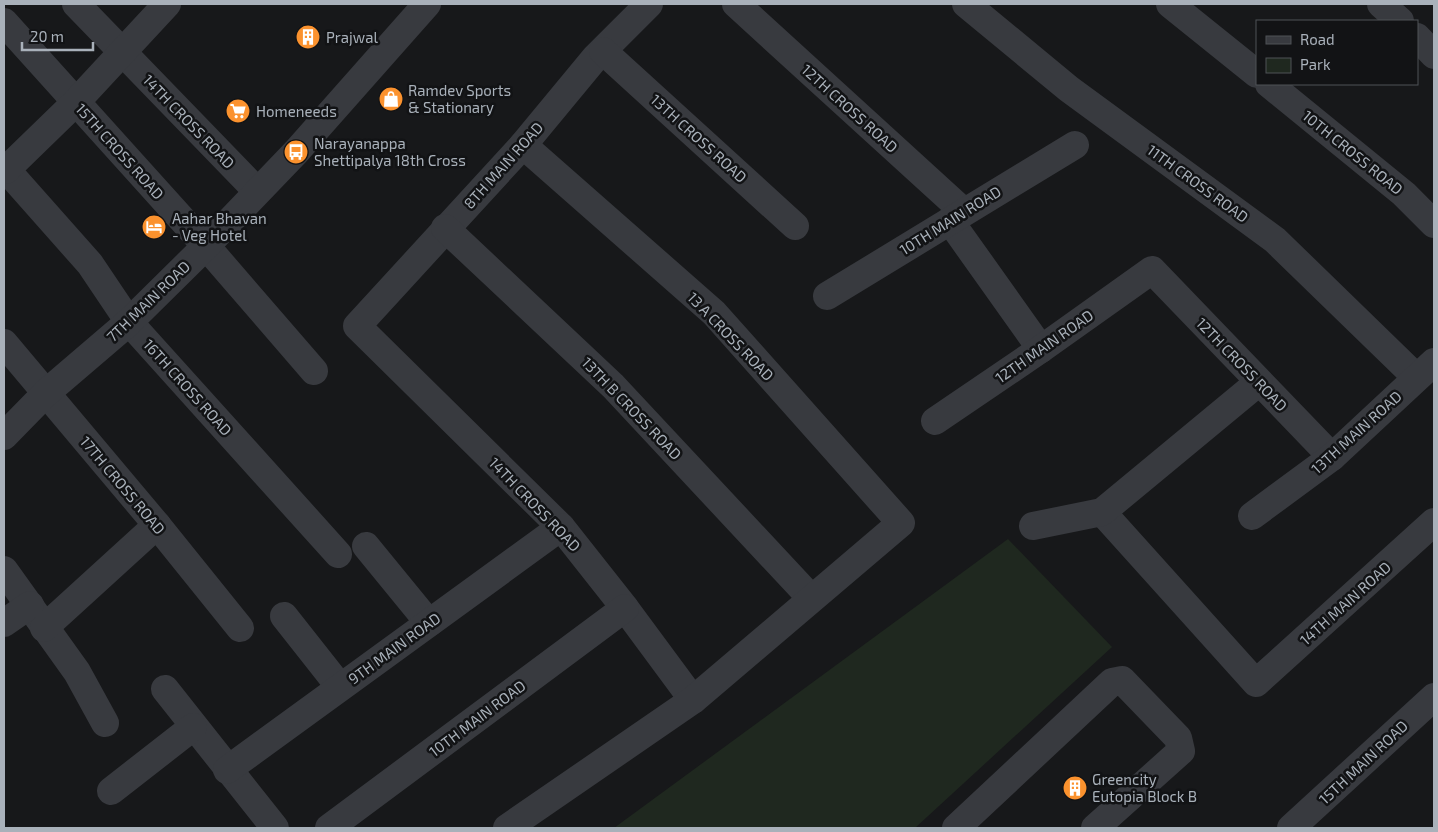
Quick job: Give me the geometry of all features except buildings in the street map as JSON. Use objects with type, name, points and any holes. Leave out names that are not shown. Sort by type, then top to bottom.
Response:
[{"type":"street","name":"14TH CROSS ROAD","points":[[76,4],[257,191]]},
{"type":"street","points":[[5,168],[76,101],[166,4]]},
{"type":"street","name":"7TH MAIN ROAD","points":[[4,436],[46,393],[130,322],[206,246],[296,152],[427,4]]},
{"type":"street","name":"8TH MAIN ROAD","points":[[357,326],[524,144],[602,50],[649,4]]},
{"type":"street","name":"12TH CROSS ROAD","points":[[736,4],[957,216],[1041,350]]},
{"type":"street","name":"11TH CROSS ROAD","points":[[966,4],[1069,89],[1275,240],[1425,370]]},
{"type":"street","points":[[1170,4],[1256,73]]},
{"type":"street","points":[[1381,4],[1399,20]]},
{"type":"street","name":"15TH CROSS ROAD","points":[[4,22],[206,246],[314,371]]},
{"type":"street","points":[[1418,38],[1434,55]]},
{"type":"street","name":"13TH CROSS ROAD","points":[[602,50],[795,226]]},
{"type":"street","name":"10TH CROSS ROAD","points":[[1269,85],[1404,194],[1434,224]]},
{"type":"street","name":"13 A CROSS ROAD","points":[[524,144],[714,313],[901,523],[811,598]]},
{"type":"street","name":"10TH MAIN ROAD","points":[[826,296],[1075,145]]},
{"type":"street","name":"16TH CROSS ROAD","points":[[5,168],[90,264],[130,322],[338,554]]},
{"type":"street","name":"13TH B CROSS ROAD","points":[[445,228],[613,386],[811,598]]},
{"type":"street","name":"12TH CROSS ROAD","points":[[1152,270],[1332,457]]},
{"type":"street","name":"12TH MAIN ROAD","points":[[935,421],[1041,350],[1152,270]]},
{"type":"street","name":"14TH CROSS ROAD","points":[[357,326],[561,527],[625,608],[693,700]]},
{"type":"street","name":"17TH CROSS ROAD","points":[[4,344],[157,525],[240,628]]},
{"type":"street","name":"13TH MAIN ROAD","points":[[1252,516],[1332,457],[1425,370]]},
{"type":"street","points":[[1033,526],[1102,512],[1259,382]]},
{"type":"street","name":"14TH MAIN ROAD","points":[[1102,512],[1256,683],[1434,522]]},
{"type":"street","points":[[44,628],[157,525]]},
{"type":"street","name":"9TH MAIN ROAD","points":[[228,770],[561,527]]},
{"type":"street","points":[[366,546],[429,623]]},
{"type":"street","points":[[4,570],[77,672],[104,723]]},
{"type":"street","points":[[506,828],[693,700],[811,598]]},
{"type":"street","points":[[4,623],[30,605]]},
{"type":"street","name":"10TH MAIN ROAD","points":[[329,828],[625,608]]},
{"type":"street","points":[[284,616],[340,687]]},
{"type":"street","points":[[956,828],[1112,682],[1122,680],[1178,738],[1181,751],[1095,828]]},
{"type":"street","points":[[165,689],[228,770],[263,824]]},
{"type":"street","name":"15TH MAIN ROAD","points":[[1291,828],[1434,697]]},
{"type":"street","points":[[111,791],[193,727]]},
{"type":"green space","points":[[1008,539],[1112,647],[915,828],[614,828]]},
{"type":"place","name":"Prajwal","points":[[308,37]]},
{"type":"place","name":"Ramdev Sports & Stationary","points":[[391,99]]},
{"type":"place","name":"Homeneeds","points":[[238,111]]},
{"type":"place","name":"Narayanappa Shettipalya 18th Cross","points":[[296,152]]},
{"type":"place","name":"Aahar Bhavan - Veg Hotel","points":[[154,227]]},
{"type":"place","name":"Greencity Eutopia Block B","points":[[1075,788]]}]
